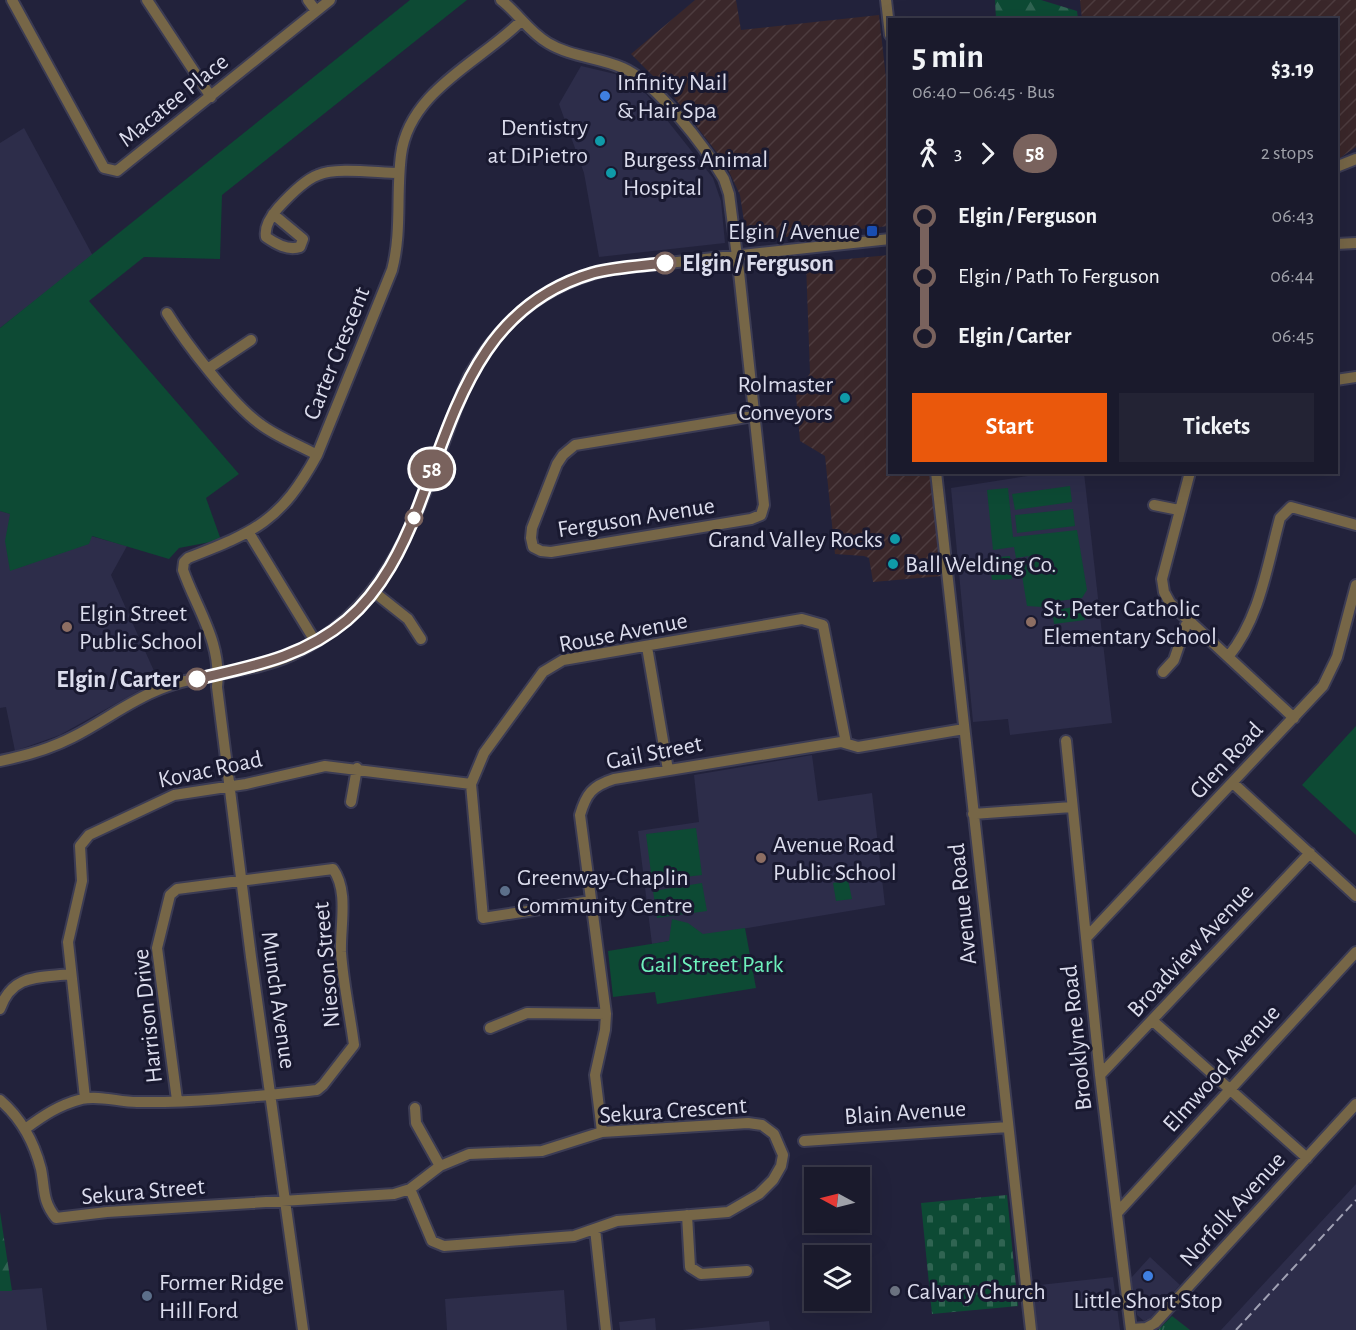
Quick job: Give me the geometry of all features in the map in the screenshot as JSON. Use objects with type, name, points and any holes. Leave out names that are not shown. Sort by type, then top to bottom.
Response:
[{"type":"street","name":"Macatee Place","points":[[12,0],[104,168],[117,171],[330,0]]},
{"type":"street","points":[[147,0],[211,97]]},
{"type":"street","points":[[308,0],[316,11]]},
{"type":"street","name":"Ferguson Avenue","points":[[501,0],[538,36],[558,48],[620,66],[639,76],[653,89],[724,179],[730,201],[737,255],[764,505],[761,515],[751,519],[551,552],[533,547],[532,528],[557,464],[563,455],[575,445],[753,416]]},
{"type":"street","points":[[886,0],[888,18]]},
{"type":"street","name":"Carter Crescent","points":[[218,675],[214,644],[186,580],[183,570],[184,562],[249,533],[292,496],[317,455],[392,270],[398,240],[401,152],[408,129],[428,99],[521,21]]},
{"type":"street","points":[[1338,166],[1356,159]]},
{"type":"street","points":[[273,214],[319,174],[399,173]]},
{"type":"street","points":[[0,761],[52,747],[155,691],[291,656],[347,620],[374,592],[394,561],[410,527],[469,376],[495,336],[516,314],[561,285],[593,273],[888,238]]},
{"type":"street","points":[[1338,244],[1356,243]]},
{"type":"street","points":[[167,313],[179,333],[260,425],[317,455]]},
{"type":"street","points":[[209,368],[251,340]]},
{"type":"street","points":[[1338,380],[1356,377]]},
{"type":"street","name":"Avenue Road","points":[[936,474],[1031,1330]]},
{"type":"street","points":[[1189,474],[1162,579],[1164,592],[1170,603],[1294,718]]},
{"type":"street","points":[[1154,505],[1179,510]]},
{"type":"street","points":[[1228,657],[1247,631],[1254,616],[1280,518],[1285,511],[1291,507],[1356,525]]},
{"type":"street","points":[[249,533],[315,641]]},
{"type":"street","name":"Glen Road","points":[[1086,938],[1234,784],[1294,718],[1330,674],[1356,585]]},
{"type":"street","points":[[374,592],[408,619],[421,639]]},
{"type":"street","name":"Rouse Avenue","points":[[591,901],[483,918],[471,784],[484,753],[543,672],[563,660],[802,619],[823,625],[846,743]]},
{"type":"street","points":[[1163,672],[1174,660],[1188,619]]},
{"type":"street","points":[[647,647],[668,770]]},
{"type":"street","name":"Munch Avenue","points":[[218,675],[217,687],[251,957],[287,1202],[303,1330]]},
{"type":"street","name":"Gail Street","points":[[602,1132],[595,1075],[605,1030],[606,1014],[580,815],[586,795],[597,784],[614,779],[846,743],[858,747],[964,729]]},
{"type":"street","name":"Brooklyne Road","points":[[1066,741],[1100,1076],[1131,1329]]},
{"type":"street","name":"Kovac Road","points":[[85,1098],[68,942],[80,895],[82,881],[79,853],[84,840],[159,800],[174,795],[230,787],[325,766],[357,768],[471,784]]},
{"type":"street","points":[[351,802],[357,768]]},
{"type":"street","points":[[1234,784],[1356,896]]},
{"type":"street","points":[[973,814],[1072,807]]},
{"type":"street","name":"Broadview Avenue","points":[[1100,1076],[1310,853]]},
{"type":"street","name":"Nieson Street","points":[[243,880],[326,868],[333,869],[338,876],[342,901],[341,953],[354,1049],[317,1090],[271,1094]]},
{"type":"street","name":"Harrison Drive","points":[[177,1100],[157,948],[170,895],[177,889],[243,880]]},
{"type":"street","name":"Elmwood Avenue","points":[[1117,1213],[1356,952]]},
{"type":"street","points":[[0,1009],[5,995],[13,986],[25,980],[70,974]]},
{"type":"street","points":[[490,1028],[527,1013],[606,1014]]},
{"type":"street","points":[[1153,1021],[1306,1158]]},
{"type":"street","points":[[25,1129],[57,1106],[85,1098],[138,1102],[271,1094]]},
{"type":"street","name":"Sekura Street","points":[[0,1100],[25,1129],[41,1169],[47,1207],[56,1218],[107,1212],[367,1197]]},
{"type":"street","name":"Norfolk Avenue","points":[[1131,1329],[1146,1328],[1155,1323],[1356,1104]]},
{"type":"street","points":[[415,1108],[416,1123],[440,1166]]},
{"type":"street","name":"Sekura Crescent","points":[[367,1197],[410,1190],[440,1166],[469,1154],[542,1151],[602,1132],[740,1123],[762,1125],[774,1134],[783,1155],[781,1167],[773,1180],[759,1194],[728,1212],[617,1221],[574,1236],[444,1246],[432,1241],[410,1190]]},
{"type":"street","name":"Blain Avenue","points":[[804,1140],[1008,1127]]},
{"type":"street","points":[[687,1215],[690,1267],[694,1272],[747,1271]]},
{"type":"street","points":[[595,1229],[606,1330]]},
{"type":"shaded area","points":[[695,0],[736,0],[741,30],[879,15],[888,96],[888,226],[747,241],[740,195],[725,163],[673,96],[631,54]]},
{"type":"shaded area","points":[[1080,0],[1356,0],[1356,147],[1338,159],[1338,18],[1082,18]]},
{"type":"shaded area","points":[[581,66],[615,74],[635,84],[647,95],[713,178],[721,201],[725,243],[599,257],[584,173],[559,104]]},
{"type":"shaded area","points":[[24,128],[93,256],[0,328],[0,143]]},
{"type":"shaded area","points":[[888,255],[888,474],[931,474],[942,576],[873,582],[869,558],[835,554],[825,456],[800,441],[796,395],[810,373],[806,263]]},
{"type":"shaded area","name":"St. Peter Catholic Elementary School","points":[[1041,474],[1084,474],[1112,723],[1010,735],[1008,719],[973,722],[951,488]]},
{"type":"shaded area","name":"Elgin Street Public School","points":[[0,511],[127,546],[111,575],[158,680],[60,735],[15,751],[6,707],[0,708]]},
{"type":"shaded area","name":"Avenue Road Public School","points":[[812,755],[818,801],[872,793],[885,905],[652,944],[638,831],[699,822],[694,775]]},
{"type":"shaded area","points":[[1356,1184],[1356,1330],[1221,1330]]},
{"type":"shaded area","points":[[1150,1257],[1180,1285],[1150,1318],[1144,1321],[1137,1315],[1131,1278]]},
{"type":"shaded area","points":[[1113,1277],[1120,1330],[1035,1330],[1030,1286]]},
{"type":"shaded area","points":[[42,1288],[47,1330],[0,1330],[0,1291]]},
{"type":"shaded area","points":[[564,1290],[567,1330],[447,1330],[445,1299]]},
{"type":"shaded area","points":[[655,1318],[656,1330],[620,1330],[619,1322]]},
{"type":"shaded area","points":[[769,1321],[770,1330],[682,1330]]},
{"type":"green space","points":[[410,0],[467,0],[222,195],[220,259],[144,257],[89,301],[239,474],[206,498],[221,540],[179,548],[169,559],[92,536],[89,544],[10,571],[5,541],[10,514],[0,511],[0,328]]},
{"type":"green space","points":[[995,0],[1041,0],[1077,11],[1078,18],[996,18]]},
{"type":"green space","points":[[1070,486],[1072,502],[1015,510],[1012,494]]},
{"type":"green space","points":[[1008,488],[1013,537],[1077,530],[1087,590],[1082,598],[1043,603],[1043,607],[1027,606],[1021,569],[1029,556],[1016,558],[1014,547],[993,550],[987,490]]},
{"type":"green space","points":[[1073,509],[1075,526],[1017,533],[1015,515]]},
{"type":"green space","points":[[1010,556],[1012,579],[992,580],[989,558]]},
{"type":"green space","points":[[1083,606],[1085,620],[1054,624],[1052,610]]},
{"type":"green space","points":[[1356,726],[1356,835],[1302,785]]},
{"type":"green space","points":[[696,828],[702,875],[652,881],[646,834]]},
{"type":"green space","points":[[848,880],[852,899],[836,901],[833,883]]},
{"type":"green space","points":[[702,883],[707,911],[657,918],[653,891]]},
{"type":"green space","name":"Gail Street Park","points":[[672,919],[688,923],[703,934],[745,928],[756,988],[657,1004],[655,992],[613,997],[608,951],[669,941]]},
{"type":"green space","points":[[1007,1195],[1018,1306],[932,1314],[921,1203]]},
{"type":"green space","points":[[0,1212],[12,1291],[0,1291]]},
{"type":"green space","points":[[1172,1316],[1190,1330],[1158,1330]]},
{"type":"railway","points":[[1236,1330],[1356,1200]]},
{"type":"bus line","name":"58","points":[[197,679],[291,656],[347,620],[374,592],[394,561],[410,527],[469,376],[495,336],[516,314],[561,285],[593,273],[665,263]]},
{"type":"place","name":"Infinity Nail & Hair Spa","points":[[605,96]]},
{"type":"place","name":"Dentistry at DiPietro","points":[[600,141]]},
{"type":"place","name":"Burgess Animal Hospital","points":[[611,173]]},
{"type":"place","name":"Elgin / Avenue","points":[[872,231]]},
{"type":"place","name":"Elgin / Ferguson","points":[[665,263]]},
{"type":"place","name":"Rolmaster Conveyors","points":[[845,398]]},
{"type":"place","name":"Grand Valley Rocks","points":[[895,539]]},
{"type":"place","name":"Ball Welding Co.","points":[[893,564]]},
{"type":"place","name":"St. Peter Catholic Elementary School","points":[[1031,622]]},
{"type":"place","name":"Elgin Street Public School","points":[[67,627]]},
{"type":"place","name":"Elgin / Carter","points":[[197,679]]},
{"type":"place","name":"Avenue Road Public School","points":[[761,858]]},
{"type":"place","name":"Greenway-Chaplin Community Centre","points":[[505,891]]},
{"type":"place","name":"Little Short Stop","points":[[1148,1276]]},
{"type":"place","name":"Calvary Church","points":[[895,1291]]},
{"type":"place","name":"Former Ridge Hill Ford","points":[[147,1296]]}]
